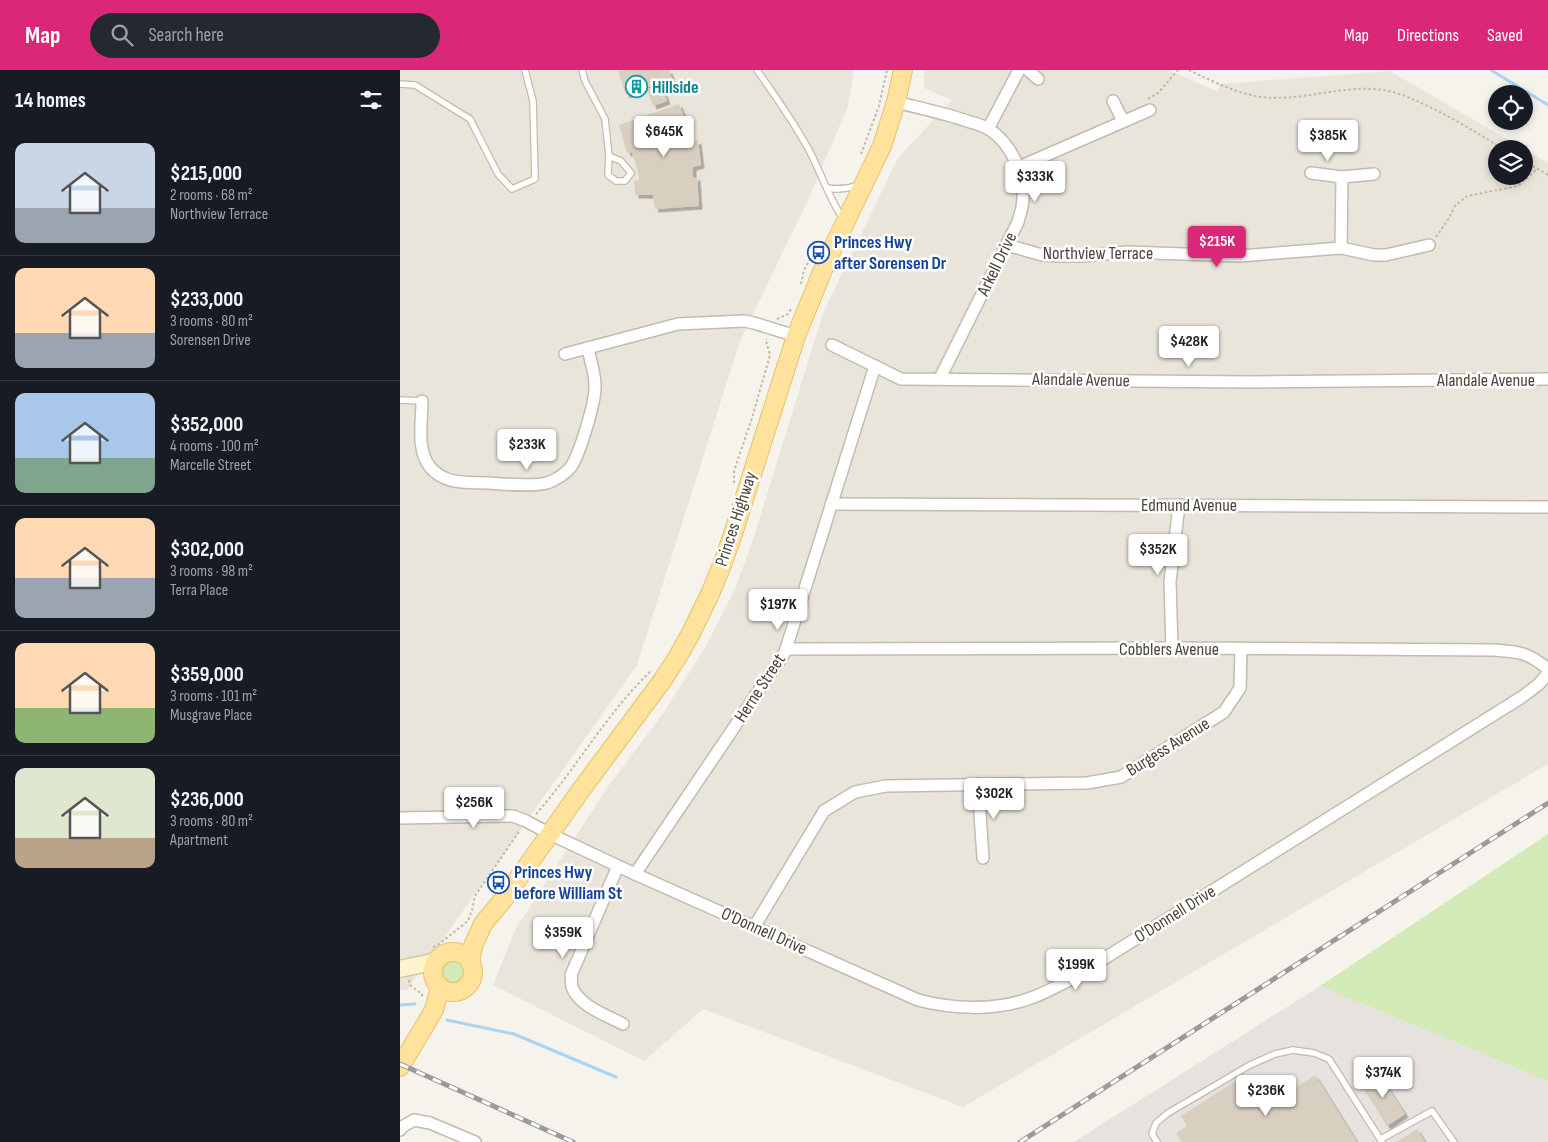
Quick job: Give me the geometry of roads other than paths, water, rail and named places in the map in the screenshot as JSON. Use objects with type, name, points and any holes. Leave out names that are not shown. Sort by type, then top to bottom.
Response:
[{"type":"main road","name":"Princes Highway","points":[[470,962],[473,946],[484,924],[580,790],[662,681],[690,635],[722,565],[796,336],[828,260],[882,146],[896,102],[902,70]]},
{"type":"main road","name":"Princes Highway","points":[[453,952],[484,924]]},
{"type":"main road","points":[[400,1067],[428,1005],[444,955],[453,952],[463,955],[470,962],[473,976],[469,984],[461,991],[439,972]]},
{"type":"street","points":[[988,129],[1019,70]]},
{"type":"street","points":[[1028,70],[1038,79]]},
{"type":"street","points":[[1113,101],[1123,122]]},
{"type":"street","name":"Arkell Drive","points":[[896,102],[957,118],[988,129],[1006,144],[1019,167],[1023,192],[1018,222],[940,378]]},
{"type":"street","points":[[1019,167],[1150,110]]},
{"type":"street","points":[[1311,173],[1342,177],[1374,174]]},
{"type":"street","points":[[1341,248],[1342,177]]},
{"type":"street","name":"Northview Terrace","points":[[1007,245],[1042,255],[1062,256],[1127,252],[1173,252],[1239,256],[1341,248],[1374,255],[1386,255],[1429,245]]},
{"type":"street","points":[[565,354],[678,324],[744,320],[796,336]]},
{"type":"street","name":"Alandale Avenue","points":[[832,345],[901,379],[1242,382],[1548,379]]},
{"type":"street","points":[[422,401],[423,452],[429,466],[439,475],[451,482],[547,483],[569,470],[581,443],[595,396],[595,385],[588,348]]},
{"type":"street","name":"Herne Street","points":[[635,874],[786,649],[875,366]]},
{"type":"street","name":"Edmund Avenue","points":[[831,504],[1548,507]]},
{"type":"street","points":[[1172,648],[1170,582],[1179,505]]},
{"type":"street","name":"Cobblers Avenue","points":[[786,649],[1172,648],[1494,650],[1521,652],[1537,660],[1548,671]]},
{"type":"street","name":"Burgess Avenue","points":[[754,927],[824,811],[855,792],[886,786],[1087,783],[1121,777],[1224,712],[1240,688],[1241,649]]},
{"type":"street","name":"O'Donnell Drive","points":[[400,818],[513,816],[635,874],[918,1000],[939,1006],[993,1006],[1028,999],[1073,978],[1522,697],[1539,684],[1548,671]]},
{"type":"street","points":[[978,784],[983,858]]},
{"type":"street","points":[[618,866],[571,975],[572,987],[579,998],[623,1024]]},
{"type":"street","points":[[408,970],[439,972]]},
{"type":"street","points":[[400,1130],[414,1120],[430,1124],[475,1142]]},
{"type":"lane","points":[[400,84],[415,85],[470,119],[498,174],[512,189],[535,179],[533,101],[526,70]]},
{"type":"lane","points":[[582,70],[584,81],[605,120],[609,156],[608,175],[616,181],[625,180],[631,173],[621,161],[609,156]]},
{"type":"lane","points":[[757,70],[796,127],[837,209],[846,223]]},
{"type":"lane","points":[[827,188],[846,189],[865,183]]},
{"type":"lane","points":[[400,400],[422,401]]},
{"type":"lane","points":[[1157,1142],[1152,1134],[1156,1123],[1168,1112],[1250,1065],[1275,1054],[1294,1050],[1314,1053],[1329,1059],[1382,1140],[1432,1111],[1454,1142]]},
{"type":"waterway","points":[[1491,70],[1548,105]]},
{"type":"waterway","points":[[400,1005],[415,1004]]},
{"type":"waterway","points":[[447,1020],[514,1034],[616,1077]]},
{"type":"railway","points":[[1020,1142],[1548,803]]},
{"type":"railway","points":[[400,1064],[573,1142]]},
{"type":"place","name":"Hillside","points":[[636,87]]},
{"type":"place","name":"Princes Hwy after Sorensen Dr","points":[[818,252]]},
{"type":"place","name":"Princes Hwy before William St","points":[[498,882]]}]
